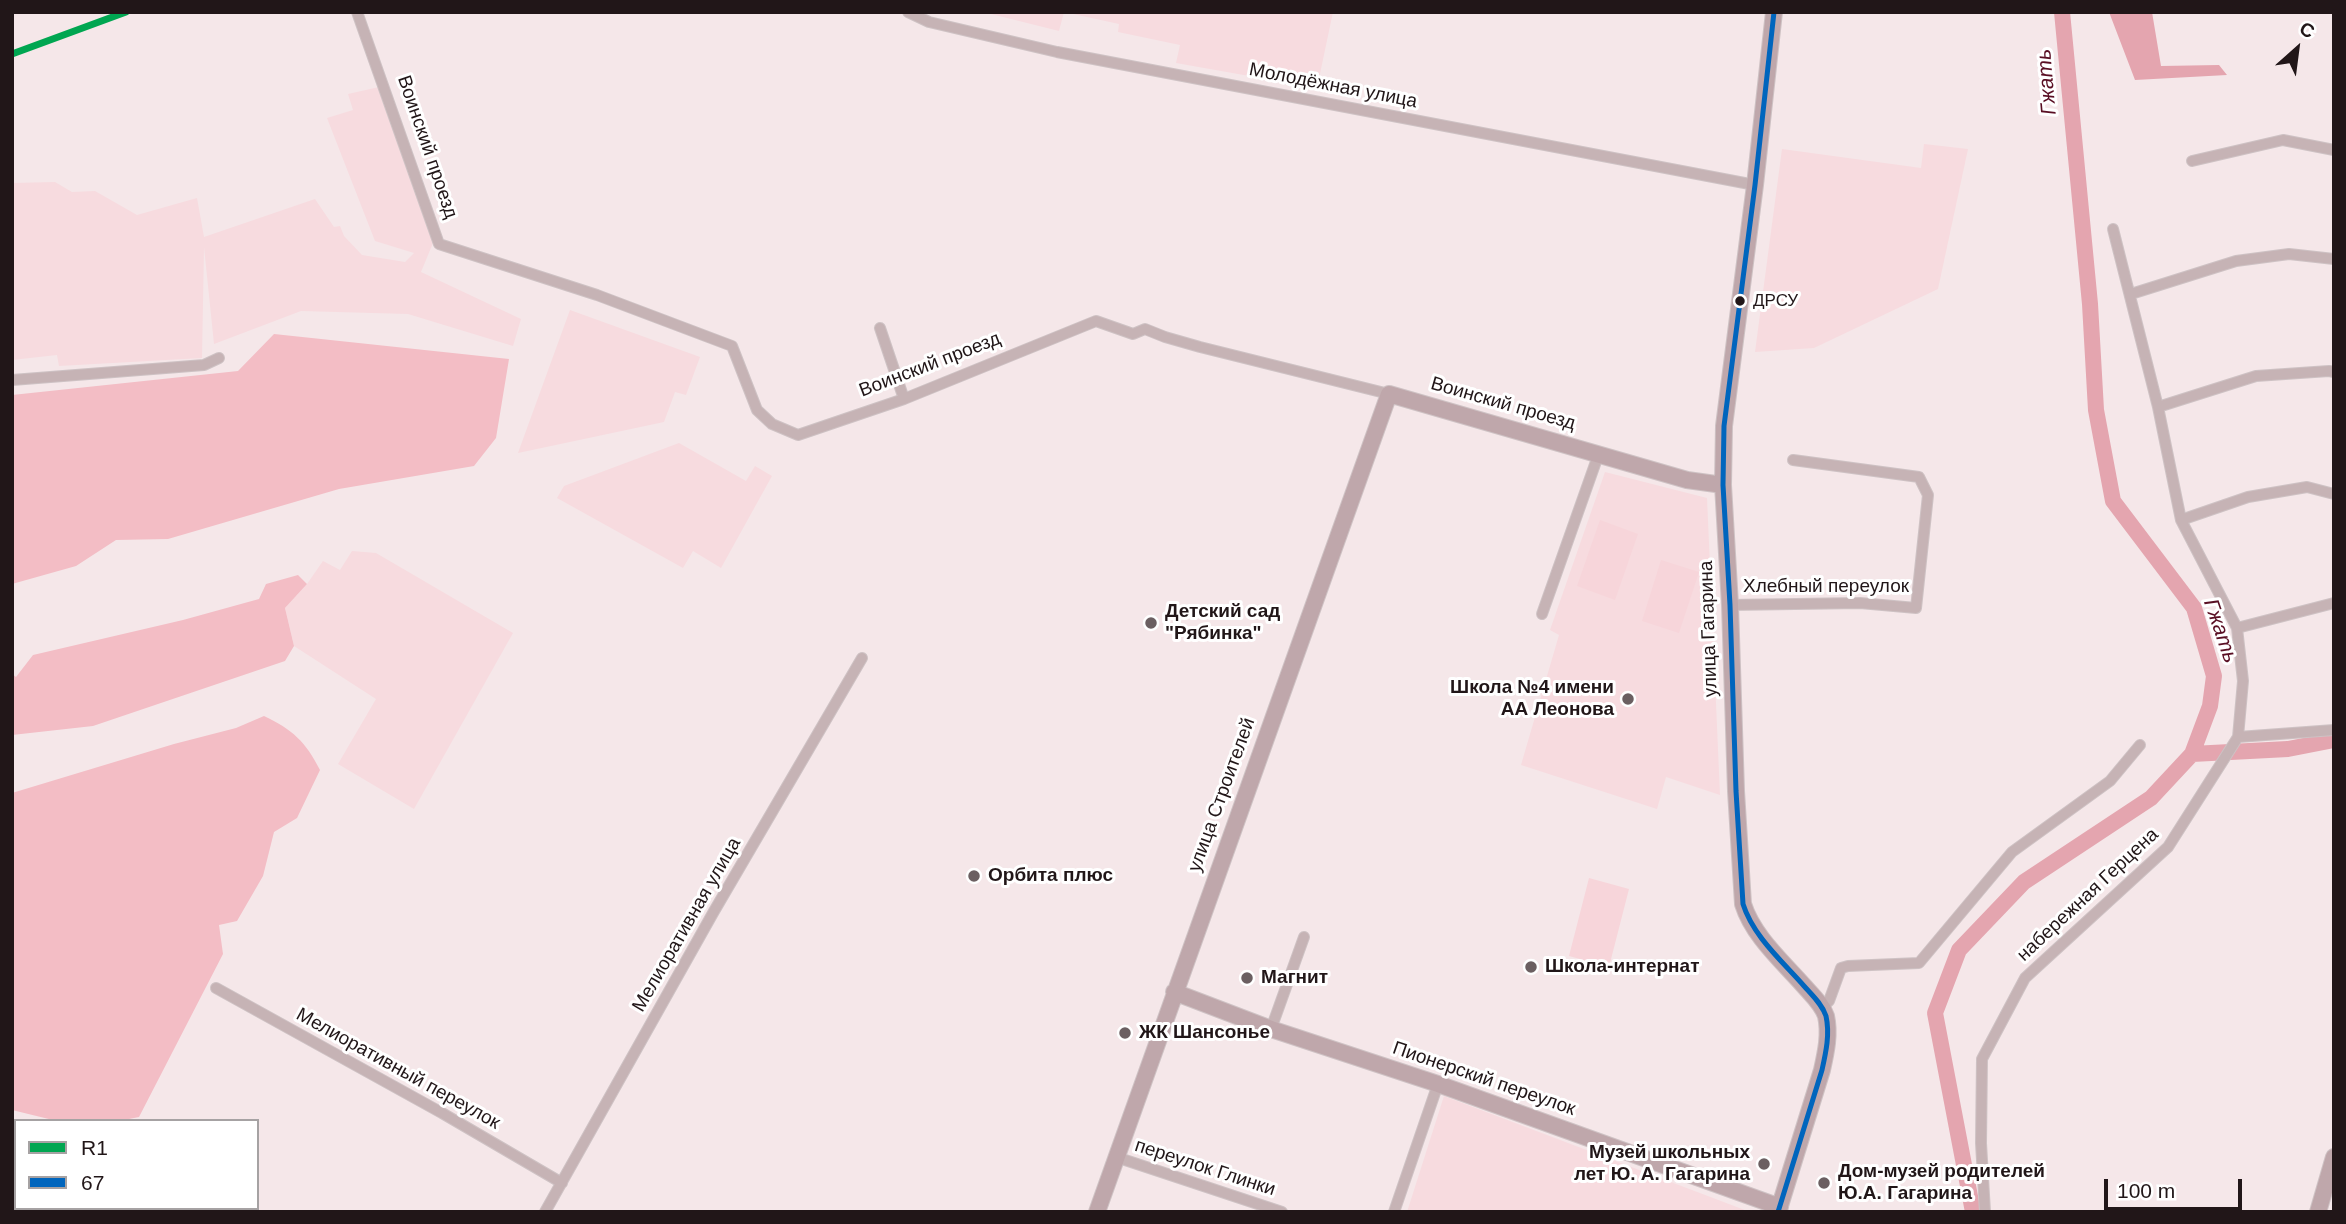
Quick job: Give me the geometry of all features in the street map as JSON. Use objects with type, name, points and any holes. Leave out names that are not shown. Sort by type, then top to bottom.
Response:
[{"type":"main road","name":"улица Гагарина","points":[[1774,12],[1724,426],[1723,485],[1737,807],[1747,916],[1757,932],[1822,1007]]},
{"type":"main road","name":"Воинский проезд","points":[[1390,394],[1687,480],[1723,485]]},
{"type":"main road","name":"улица Строителей","points":[[1097,1212],[1390,394]]},
{"type":"main road","name":"Пионерский переулок","points":[[1174,992],[1271,1029],[1438,1084],[1779,1209]]},
{"type":"main road","points":[[1779,1209],[1826,1051],[1828,1027],[1822,1007]]},
{"type":"main road","points":[[2318,1212],[2334,1157]]},
{"type":"street","name":"Воинский проезд","points":[[357,12],[439,244],[597,295],[732,346],[757,410],[772,424],[798,435],[904,400],[1096,321],[1133,334],[1145,329],[1200,347],[1390,394]]},
{"type":"street","name":"Молодёжная улица","points":[[908,12],[929,23],[1057,52],[1755,185]]},
{"type":"street","points":[[2192,161],[2283,140],[2334,150]]},
{"type":"street","name":"набережная Герцена","points":[[1986,1212],[1981,1143],[1982,1059],[1994,1036],[2025,978],[2168,847],[2238,737],[2243,681],[2237,628],[2181,520],[2158,407],[2113,229]]},
{"type":"street","points":[[2131,294],[2236,261],[2289,254],[2334,259]]},
{"type":"street","points":[[880,328],[904,400]]},
{"type":"street","points":[[12,380],[204,365],[219,358]]},
{"type":"street","points":[[2158,407],[2256,376],[2329,370],[2334,372]]},
{"type":"street","points":[[1542,614],[1599,453]]},
{"type":"street","name":"Хлебный переулок","points":[[1730,605],[1860,603],[1916,608],[1928,495],[1919,477],[1793,460]]},
{"type":"street","points":[[2181,520],[2248,497],[2306,487],[2334,494]]},
{"type":"street","points":[[2237,628],[2334,603]]},
{"type":"street","name":"Мелиоративная улица","points":[[545,1212],[713,913],[862,658]]},
{"type":"street","points":[[2238,737],[2334,730]]},
{"type":"street","points":[[1822,1007],[1829,1002],[1841,968],[1919,963],[2012,852],[2110,781],[2140,745]]},
{"type":"street","points":[[1271,1029],[1304,937]]},
{"type":"street","name":"Мелиоративный переулок","points":[[216,988],[562,1183]]},
{"type":"street","points":[[1394,1212],[1438,1084]]},
{"type":"street","name":"переулок Глинки","points":[[1116,1157],[1282,1212]]},
{"type":"shaded area","points":[[983,12],[1064,12],[1059,31]]},
{"type":"shaded area","points":[[1064,12],[1333,12],[1317,88],[1176,63],[1180,45],[1118,32],[1119,24]]},
{"type":"shaded area","points":[[2109,12],[2152,12],[2161,66],[2219,65],[2227,75],[2135,80]]},
{"type":"shaded area","points":[[379,87],[433,243],[421,272],[521,319],[513,346],[408,314],[301,311],[214,344],[204,247],[202,358],[59,366],[57,355],[12,360],[12,183],[55,182],[72,192],[95,191],[137,215],[197,198],[204,237],[315,199],[334,227],[340,226],[344,236],[362,255],[405,262],[414,253],[375,241],[327,118],[353,110],[348,94]]},
{"type":"shaded area","points":[[1924,144],[1968,149],[1938,289],[1814,348],[1755,352],[1782,149],[1921,168]]},
{"type":"shaded area","points":[[570,310],[700,357],[686,395],[675,392],[664,422],[518,453]]},
{"type":"shaded area","points":[[274,334],[509,359],[496,438],[474,466],[339,489],[168,539],[116,540],[76,566],[12,584],[12,395],[238,371]]},
{"type":"shaded area","points":[[679,443],[746,481],[755,466],[772,476],[721,568],[693,551],[683,568],[557,498],[564,486]]},
{"type":"shaded area","name":"Школа №4 имени АА Леонова","points":[[1605,472],[1707,498],[1720,795],[1666,777],[1657,809],[1521,765],[1559,635],[1550,630]]},
{"type":"shaded area","points":[[1600,520],[1638,534],[1615,600],[1577,586]]},
{"type":"shaded area","points":[[352,551],[376,553],[513,633],[414,809],[338,764],[376,699],[294,646],[285,608],[323,561],[340,570]]},
{"type":"shaded area","points":[[1661,560],[1699,572],[1679,633],[1642,621]]},
{"type":"shaded area","points":[[298,575],[307,584],[285,608],[294,646],[285,661],[93,726],[12,735],[12,674],[16,677],[33,655],[183,620],[259,599],[266,584]]},
{"type":"shaded area","points":[[264,716],[297,737],[320,770],[297,818],[274,832],[263,876],[237,921],[219,925],[223,954],[139,1117],[49,1119],[12,1110],[12,793],[236,728]]},
{"type":"shaded area","points":[[1589,878],[1629,889],[1609,967],[1569,956]]},
{"type":"shaded area","points":[[1444,1096],[1750,1212],[1407,1212]]},
{"type":"waterway","name":"Гжать","points":[[1973,1212],[1935,1013],[1959,950],[2024,882],[2151,798],[2192,754],[2210,706],[2214,676],[2194,608],[2113,501],[2096,410],[2090,304],[2062,12]]},
{"type":"waterway","points":[[2192,754],[2288,749],[2334,740]]},
{"type":"transit line","name":"R1","points":[[12,54],[126,12]]},
{"type":"transit line","name":"67","points":[[1774,12],[1724,426],[1723,485],[1743,904],[1761,937],[1819,1004],[1826,1016],[1828,1030],[1822,1070],[1778,1212]]},
{"type":"place","name":"ДРСУ","points":[[1740,301]]},
{"type":"place","name":"Детский сад \"Рябинка\"","points":[[1151,623]]},
{"type":"place","name":"Школа №4 имени АА Леонова","points":[[1628,699]]},
{"type":"place","name":"Орбита плюс","points":[[974,876]]},
{"type":"place","name":"Школа-интернат","points":[[1531,967]]},
{"type":"place","name":"Магнит","points":[[1247,978]]},
{"type":"place","name":"ЖК Шансонье","points":[[1125,1033]]},
{"type":"place","name":"Музей школьных лет Ю. А. Гагарина","points":[[1764,1164]]},
{"type":"place","name":"Дом-музей родителей Ю.А. Гагарина","points":[[1824,1183]]}]
